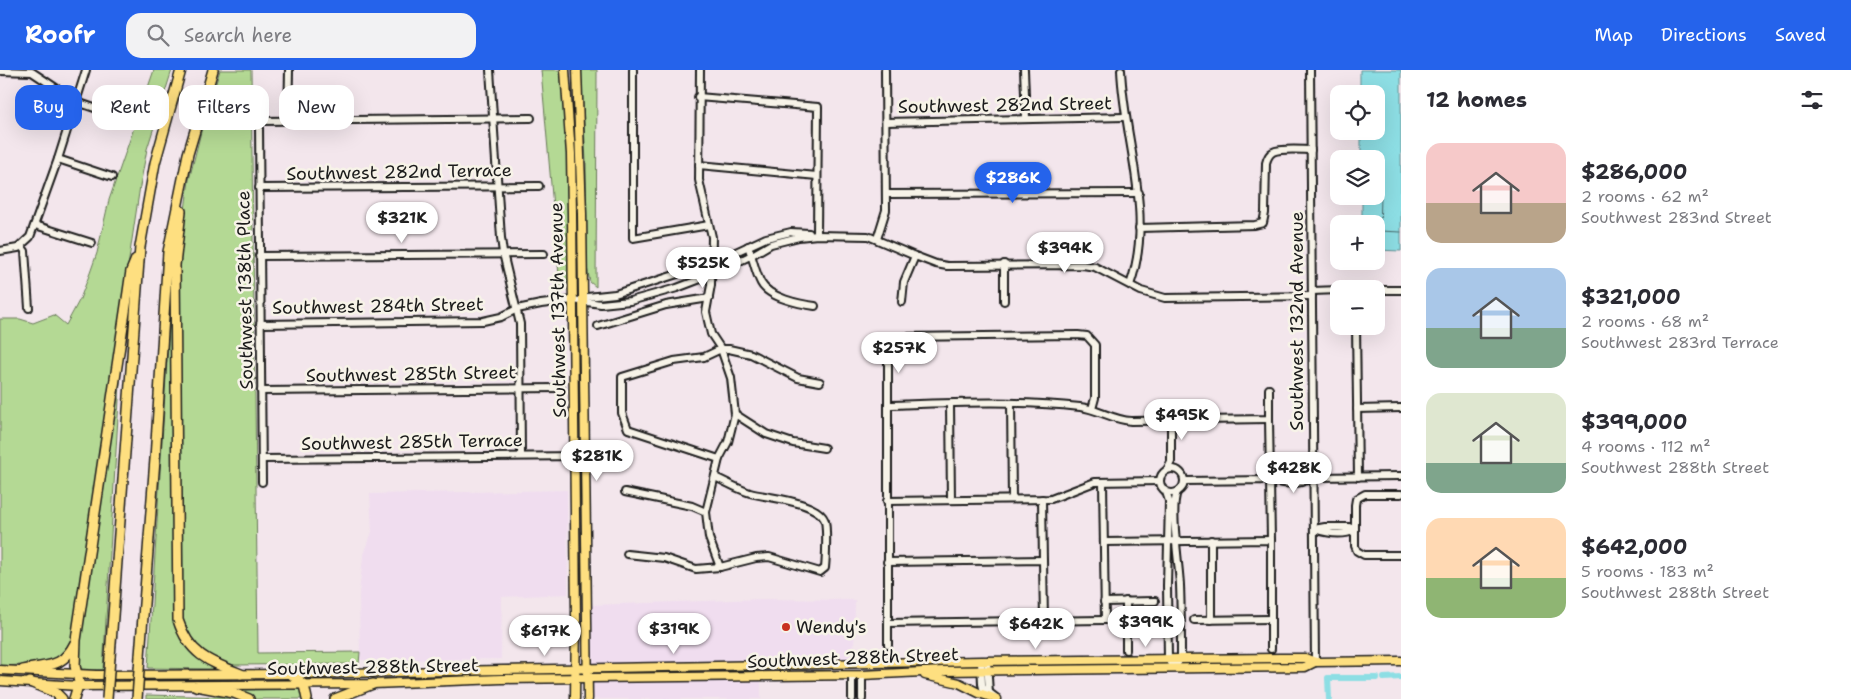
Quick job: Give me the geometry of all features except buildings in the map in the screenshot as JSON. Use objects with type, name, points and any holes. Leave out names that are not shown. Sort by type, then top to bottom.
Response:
[{"type":"highway","points":[[107,699],[140,247],[155,163],[181,70]]},
{"type":"highway","points":[[137,699],[168,252],[183,176],[213,70]]},
{"type":"highway","points":[[183,176],[175,265],[177,610],[181,630],[192,647],[207,660],[241,674]]},
{"type":"highway","points":[[74,699],[78,686],[75,666],[76,640],[130,278],[140,247]]},
{"type":"highway","points":[[23,670],[60,662],[70,653],[76,640]]},
{"type":"highway","points":[[290,674],[304,685],[306,699]]},
{"type":"highway","points":[[30,682],[56,693],[62,699]]},
{"type":"highway","points":[[335,699],[373,684]]},
{"type":"highway","points":[[196,686],[234,693],[249,699]]},
{"type":"main road","name":"Southwest 137th Avenue","points":[[565,70],[571,154],[576,573],[575,699]]},
{"type":"main road","name":"Southwest 137th Avenue","points":[[577,70],[581,161],[588,699]]},
{"type":"main road","points":[[576,573],[586,572]]},
{"type":"main road","name":"Southwest 288th Street","points":[[0,670],[77,675],[290,674],[1061,660],[1305,658],[1315,662]]},
{"type":"main road","points":[[1061,660],[1061,669]]},
{"type":"main road","name":"Southwest 288th Street","points":[[0,680],[78,686],[304,685],[576,678],[862,675],[984,670],[1305,666],[1315,662],[1401,661]]},
{"type":"main road","points":[[916,672],[959,683],[997,699]]},
{"type":"street","points":[[82,85],[86,70]]},
{"type":"street","points":[[289,70],[289,85]]},
{"type":"street","points":[[490,70],[503,253],[518,309],[520,324],[521,456]]},
{"type":"street","points":[[634,70],[633,238],[709,225]]},
{"type":"street","points":[[700,70],[698,97],[699,180],[712,237],[712,263],[706,312],[711,334],[721,349],[732,378],[735,414],[728,442],[719,459],[706,512],[709,538],[720,567]]},
{"type":"street","points":[[877,240],[886,210],[885,70]]},
{"type":"street","points":[[1024,70],[1026,118]]},
{"type":"street","points":[[1121,70],[1125,117],[1139,192],[1139,247],[1136,270],[1130,285]]},
{"type":"street","name":"Southwest 132nd Avenue","points":[[1310,70],[1315,662]]},
{"type":"street","points":[[0,71],[32,72],[52,85]]},
{"type":"street","points":[[698,97],[818,107],[817,235]]},
{"type":"street","name":"Southwest 282nd Street","points":[[886,122],[1125,117]]},
{"type":"street","points":[[354,119],[531,118]]},
{"type":"street","name":"Southwest 138th Place","points":[[262,459],[259,126],[261,121],[279,120]]},
{"type":"street","points":[[0,251],[18,248],[30,237],[68,130]]},
{"type":"street","points":[[1139,228],[1255,225],[1263,223],[1266,163],[1268,157],[1272,152],[1311,150]]},
{"type":"street","points":[[58,159],[112,176]]},
{"type":"street","points":[[699,165],[817,176]]},
{"type":"street","name":"Southwest 282nd Terrace","points":[[259,188],[538,186]]},
{"type":"street","points":[[886,194],[1139,192]]},
{"type":"street","points":[[35,225],[92,243]]},
{"type":"street","name":"Southwest 284th Street","points":[[583,301],[587,297],[614,294],[712,263],[766,238],[791,232],[808,232],[817,235]]},
{"type":"street","name":"Southwest 284th Street","points":[[260,324],[482,321],[501,317],[518,309],[541,304],[573,300],[601,304],[630,301],[677,288],[711,275],[771,244],[817,235],[868,236],[936,264],[947,266],[1004,264],[1083,265],[1095,268],[1141,292],[1166,298],[1330,291]]},
{"type":"street","points":[[21,246],[25,251],[29,308]]},
{"type":"street","points":[[748,246],[761,283],[766,290],[798,304],[814,306]]},
{"type":"street","points":[[259,256],[544,254]]},
{"type":"street","points":[[902,302],[904,282],[915,256]]},
{"type":"street","points":[[1004,264],[1004,301]]},
{"type":"street","points":[[1385,290],[1401,290]]},
{"type":"street","points":[[598,326],[666,305],[709,298]]},
{"type":"street","points":[[888,645],[888,348],[891,342],[896,338],[1078,334],[1088,336],[1095,345],[1095,398],[1092,409]]},
{"type":"street","points":[[1356,335],[1358,477]]},
{"type":"street","points":[[719,459],[628,430],[622,413],[622,377],[674,361],[704,356],[721,349],[751,354],[798,378],[820,382]]},
{"type":"street","name":"Southwest 285th Street","points":[[261,391],[561,388]]},
{"type":"street","points":[[1269,390],[1271,649]]},
{"type":"street","points":[[889,406],[1011,403],[1092,409],[1126,421],[1269,419]]},
{"type":"street","points":[[1011,403],[1012,499]]},
{"type":"street","points":[[950,404],[951,500]]},
{"type":"street","points":[[1357,409],[1401,408]]},
{"type":"street","points":[[735,414],[766,434],[793,443],[824,448]]},
{"type":"street","points":[[1166,492],[1177,492],[1182,488],[1184,481],[1182,474],[1176,470],[1172,462],[1171,420]]},
{"type":"street","name":"Southwest 285th Terrace","points":[[262,459],[585,456]]},
{"type":"street","points":[[262,459],[262,482]]},
{"type":"street","points":[[1172,462],[1161,476],[1160,481],[1169,502],[1168,659],[1174,668],[1181,659],[1180,586],[1175,501],[1177,492]]},
{"type":"street","points":[[1167,470],[1176,470]]},
{"type":"street","points":[[1184,481],[1270,480],[1280,483],[1304,483],[1314,477],[1401,476]]},
{"type":"street","points":[[627,554],[664,558],[696,569],[720,567],[756,558],[769,557],[820,572],[825,568],[825,521],[819,512],[804,505],[749,493],[715,477]]},
{"type":"street","points":[[887,501],[1042,499],[1058,497],[1089,483],[1160,481]]},
{"type":"street","points":[[1103,482],[1104,620]]},
{"type":"street","points":[[625,492],[692,506],[706,512]]},
{"type":"street","points":[[1401,494],[1366,494],[1358,496],[1355,503],[1355,548],[1360,554],[1401,555]]},
{"type":"street","points":[[1042,499],[1044,620]]},
{"type":"street","points":[[1314,529],[1325,533],[1349,533],[1355,530]]},
{"type":"street","points":[[1211,540],[1211,620]]},
{"type":"street","points":[[1104,542],[1271,540]]},
{"type":"street","points":[[887,562],[1043,560]]},
{"type":"street","points":[[1167,586],[1180,586]]},
{"type":"street","points":[[1126,601],[1126,650]]},
{"type":"street","points":[[1104,602],[1155,601]]},
{"type":"street","points":[[1194,620],[1271,619]]},
{"type":"street","points":[[888,623],[1126,620]]},
{"type":"street","points":[[984,661],[982,684],[997,699]]},
{"type":"street","points":[[852,675],[852,699]]},
{"type":"street","points":[[862,675],[862,699]]},
{"type":"shaded area","points":[[567,490],[568,594],[502,597],[501,659],[360,660],[359,593],[363,557],[372,532],[370,494]]},
{"type":"shaded area","points":[[761,599],[855,600],[854,660],[761,658],[761,699],[592,699],[590,605]]},
{"type":"green space","points":[[154,70],[172,70],[167,85],[149,85]]},
{"type":"green space","points":[[220,70],[251,70],[251,85],[215,85]]},
{"type":"green space","points":[[541,70],[562,70],[568,172],[569,276],[567,283],[560,287]]},
{"type":"green space","points":[[581,70],[597,70],[596,287],[590,282],[587,267],[586,161]]},
{"type":"green space","points":[[133,130],[153,130],[147,149],[140,186],[73,634],[63,657],[43,664],[0,666],[0,319],[20,319],[33,323],[54,315],[66,325],[80,299],[97,253],[109,200]]},
{"type":"green space","points":[[202,130],[252,130],[258,653],[360,652],[359,664],[235,665],[215,659],[199,649],[183,625],[180,615],[179,255],[189,180]]},
{"type":"green space","points":[[171,296],[173,612],[175,621],[207,664],[214,669],[148,668]]},
{"type":"green space","points":[[121,366],[103,670],[77,669],[76,665]]},
{"type":"green space","points":[[301,689],[304,699],[254,699],[238,690]]},
{"type":"green space","points":[[146,695],[236,697],[243,699],[146,699]]},
{"type":"water","points":[[1360,70],[1401,70],[1401,251],[1385,250],[1385,215],[1362,215],[1362,205],[1385,205],[1385,150],[1361,150],[1361,140],[1385,140],[1385,85],[1360,85]]},
{"type":"waterway","points":[[1384,678],[1401,677]]},
{"type":"waterway","points":[[1329,699],[1328,678],[1377,678]]},
{"type":"place","name":"Wendy's","points":[[786,627]]}]
